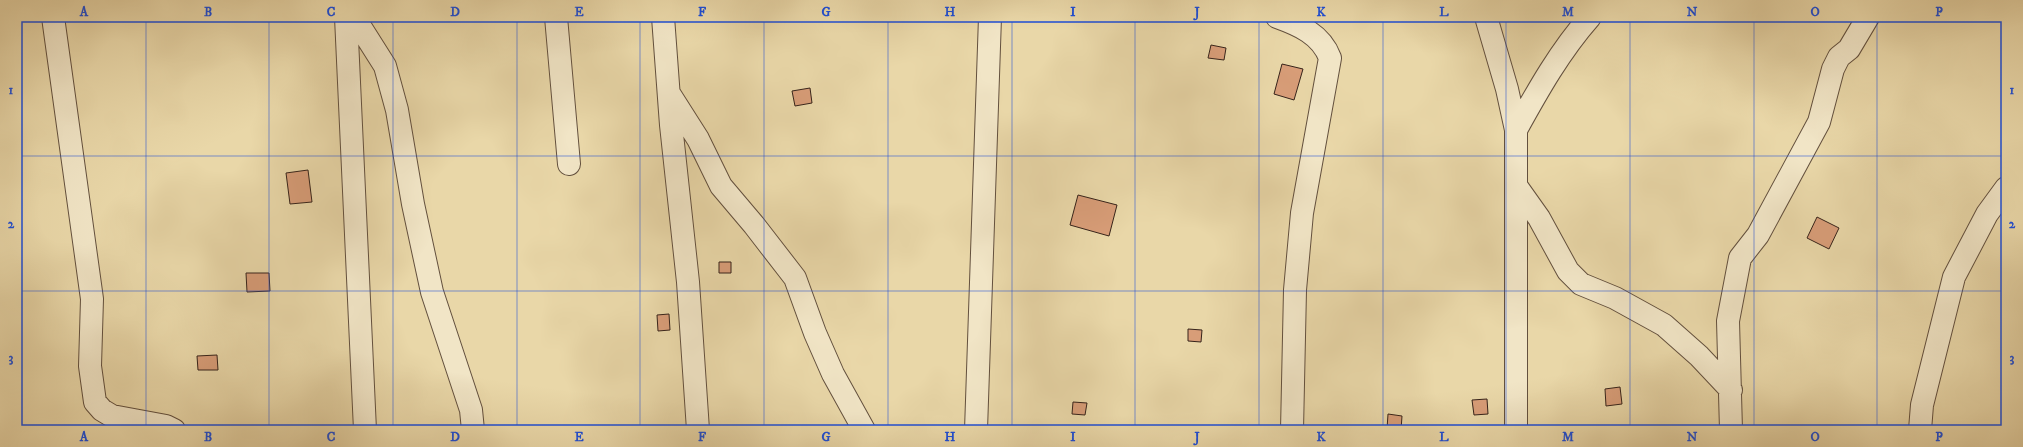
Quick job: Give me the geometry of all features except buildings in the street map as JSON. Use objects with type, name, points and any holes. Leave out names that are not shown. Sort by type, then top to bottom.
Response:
[{"type":"street","points":[[53,17],[92,298],[90,366],[95,402],[102,410],[112,416],[166,426],[174,430]]},
{"type":"street","points":[[346,17],[365,430]]},
{"type":"street","points":[[354,17],[385,66],[397,110],[413,204],[432,292],[471,410],[473,430]]},
{"type":"street","points":[[556,17],[569,164]]},
{"type":"street","points":[[663,17],[668,92],[688,282],[698,430]]},
{"type":"street","points":[[976,430],[990,17]]},
{"type":"street","points":[[1277,17],[1301,26],[1319,39],[1330,58],[1302,213],[1295,290],[1292,430]]},
{"type":"street","points":[[1486,17],[1505,82],[1516,130],[1516,430]]},
{"type":"street","points":[[1516,130],[1539,87],[1564,49],[1590,17]]},
{"type":"street","points":[[1731,430],[1728,321],[1740,258],[1758,235],[1819,122],[1833,69],[1839,57],[1849,49],[1868,17]]},
{"type":"street","points":[[668,92],[698,139],[721,186],[754,225],[795,278],[815,333],[833,374],[864,430]]},
{"type":"street","points":[[1517,187],[1539,218],[1568,271],[1581,284],[1615,298],[1664,325],[1699,356],[1730,390]]},
{"type":"street","points":[[1920,430],[1922,405],[1954,277],[1987,214],[2006,188]]}]
